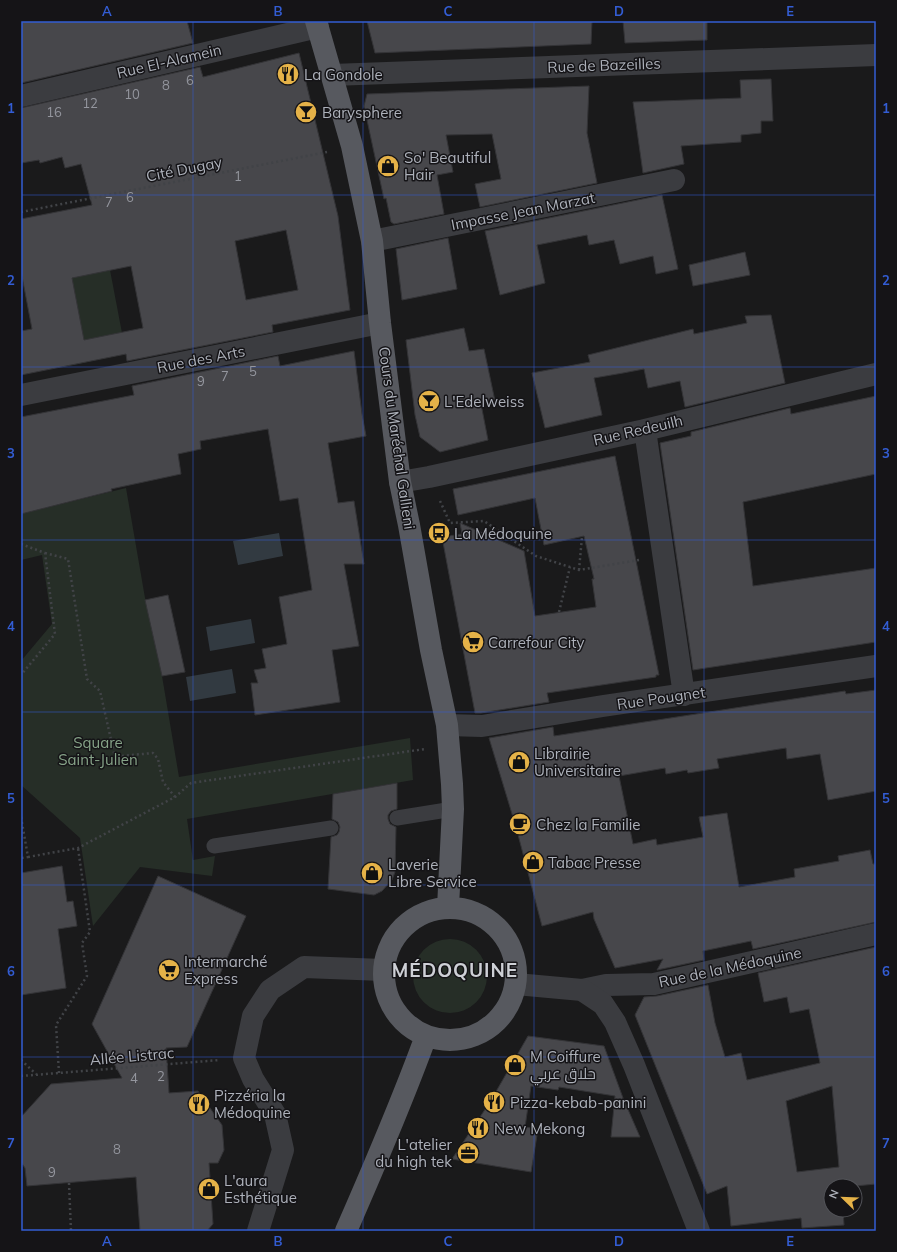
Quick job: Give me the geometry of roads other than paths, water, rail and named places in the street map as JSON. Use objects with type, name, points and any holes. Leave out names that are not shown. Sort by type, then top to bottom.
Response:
[{"type":"main road","name":"Cours du Maréchal Gallieni","points":[[317,24],[352,146],[372,241],[380,323],[400,482],[448,735],[453,809],[448,907]]},
{"type":"main road","points":[[448,907],[471,911],[492,922],[507,939],[515,960],[516,984],[510,1002],[499,1019],[484,1031],[465,1039],[446,1040],[426,1036],[408,1026],[394,1010],[385,991],[383,970],[388,951],[397,933],[411,920],[429,910],[448,907]]},
{"type":"main road","points":[[346,1231],[382,1150],[411,1079],[426,1036]]},
{"type":"street","name":"Rue El-Alamein","points":[[21,96],[317,24]]},
{"type":"street","name":"Rue de Bazeilles","points":[[332,75],[876,55]]},
{"type":"street","name":"Impasse Jean Marzat","points":[[372,241],[674,180]]},
{"type":"street","name":"Rue des Arts","points":[[21,395],[380,323]]},
{"type":"street","name":"Rue Redeuilh","points":[[400,482],[645,430],[876,374]]},
{"type":"street","points":[[645,430],[684,695]]},
{"type":"street","name":"Rue Pougnet","points":[[448,735],[482,726],[603,706],[876,666]]},
{"type":"street","name":"Rue de la Médoquine","points":[[582,990],[606,985],[654,984],[876,934]]},
{"type":"street","points":[[258,1231],[282,1150],[275,1114],[253,1079],[244,1058],[253,1016],[270,990],[304,968],[383,970]]},
{"type":"street","points":[[516,984],[582,990],[603,1004],[615,1022],[634,1065],[699,1231]]},
{"type":"lane","points":[[397,818],[453,809]]},
{"type":"lane","points":[[214,846],[331,828]]},
{"type":"place","name":"La Gondole","points":[[288,74]]},
{"type":"place","name":"Barysphere","points":[[306,112]]},
{"type":"place","name":"So' Beautiful Hair","points":[[388,166]]},
{"type":"place","name":"L'Edelweiss","points":[[429,401]]},
{"type":"place","name":"La Médoquine","points":[[439,533]]},
{"type":"place","name":"Carrefour City","points":[[473,642]]},
{"type":"place","name":"Librairie Universitaire","points":[[519,762]]},
{"type":"place","name":"Chez la Familie","points":[[520,824]]},
{"type":"place","name":"Tabac Presse","points":[[533,862]]},
{"type":"place","name":"Laverie Libre Service","points":[[372,873]]},
{"type":"place","name":"Intermarché Express","points":[[169,970]]},
{"type":"place","name":"M Coiffure حلاق عربي","points":[[515,1065]]},
{"type":"place","name":"Pizza-kebab-panini","points":[[494,1102]]},
{"type":"place","name":"Pizzéria la Médoquine","points":[[199,1104]]},
{"type":"place","name":"New Mekong","points":[[478,1128]]},
{"type":"place","name":"L'atelier du high tek","points":[[468,1153]]},
{"type":"place","name":"L'aura Esthétique","points":[[209,1189]]},
{"type":"district","name":"MÉDOQUINE","points":[[455,970]]},
{"type":"park label","name":"Square Saint-Julien","points":[[98,750]]}]
